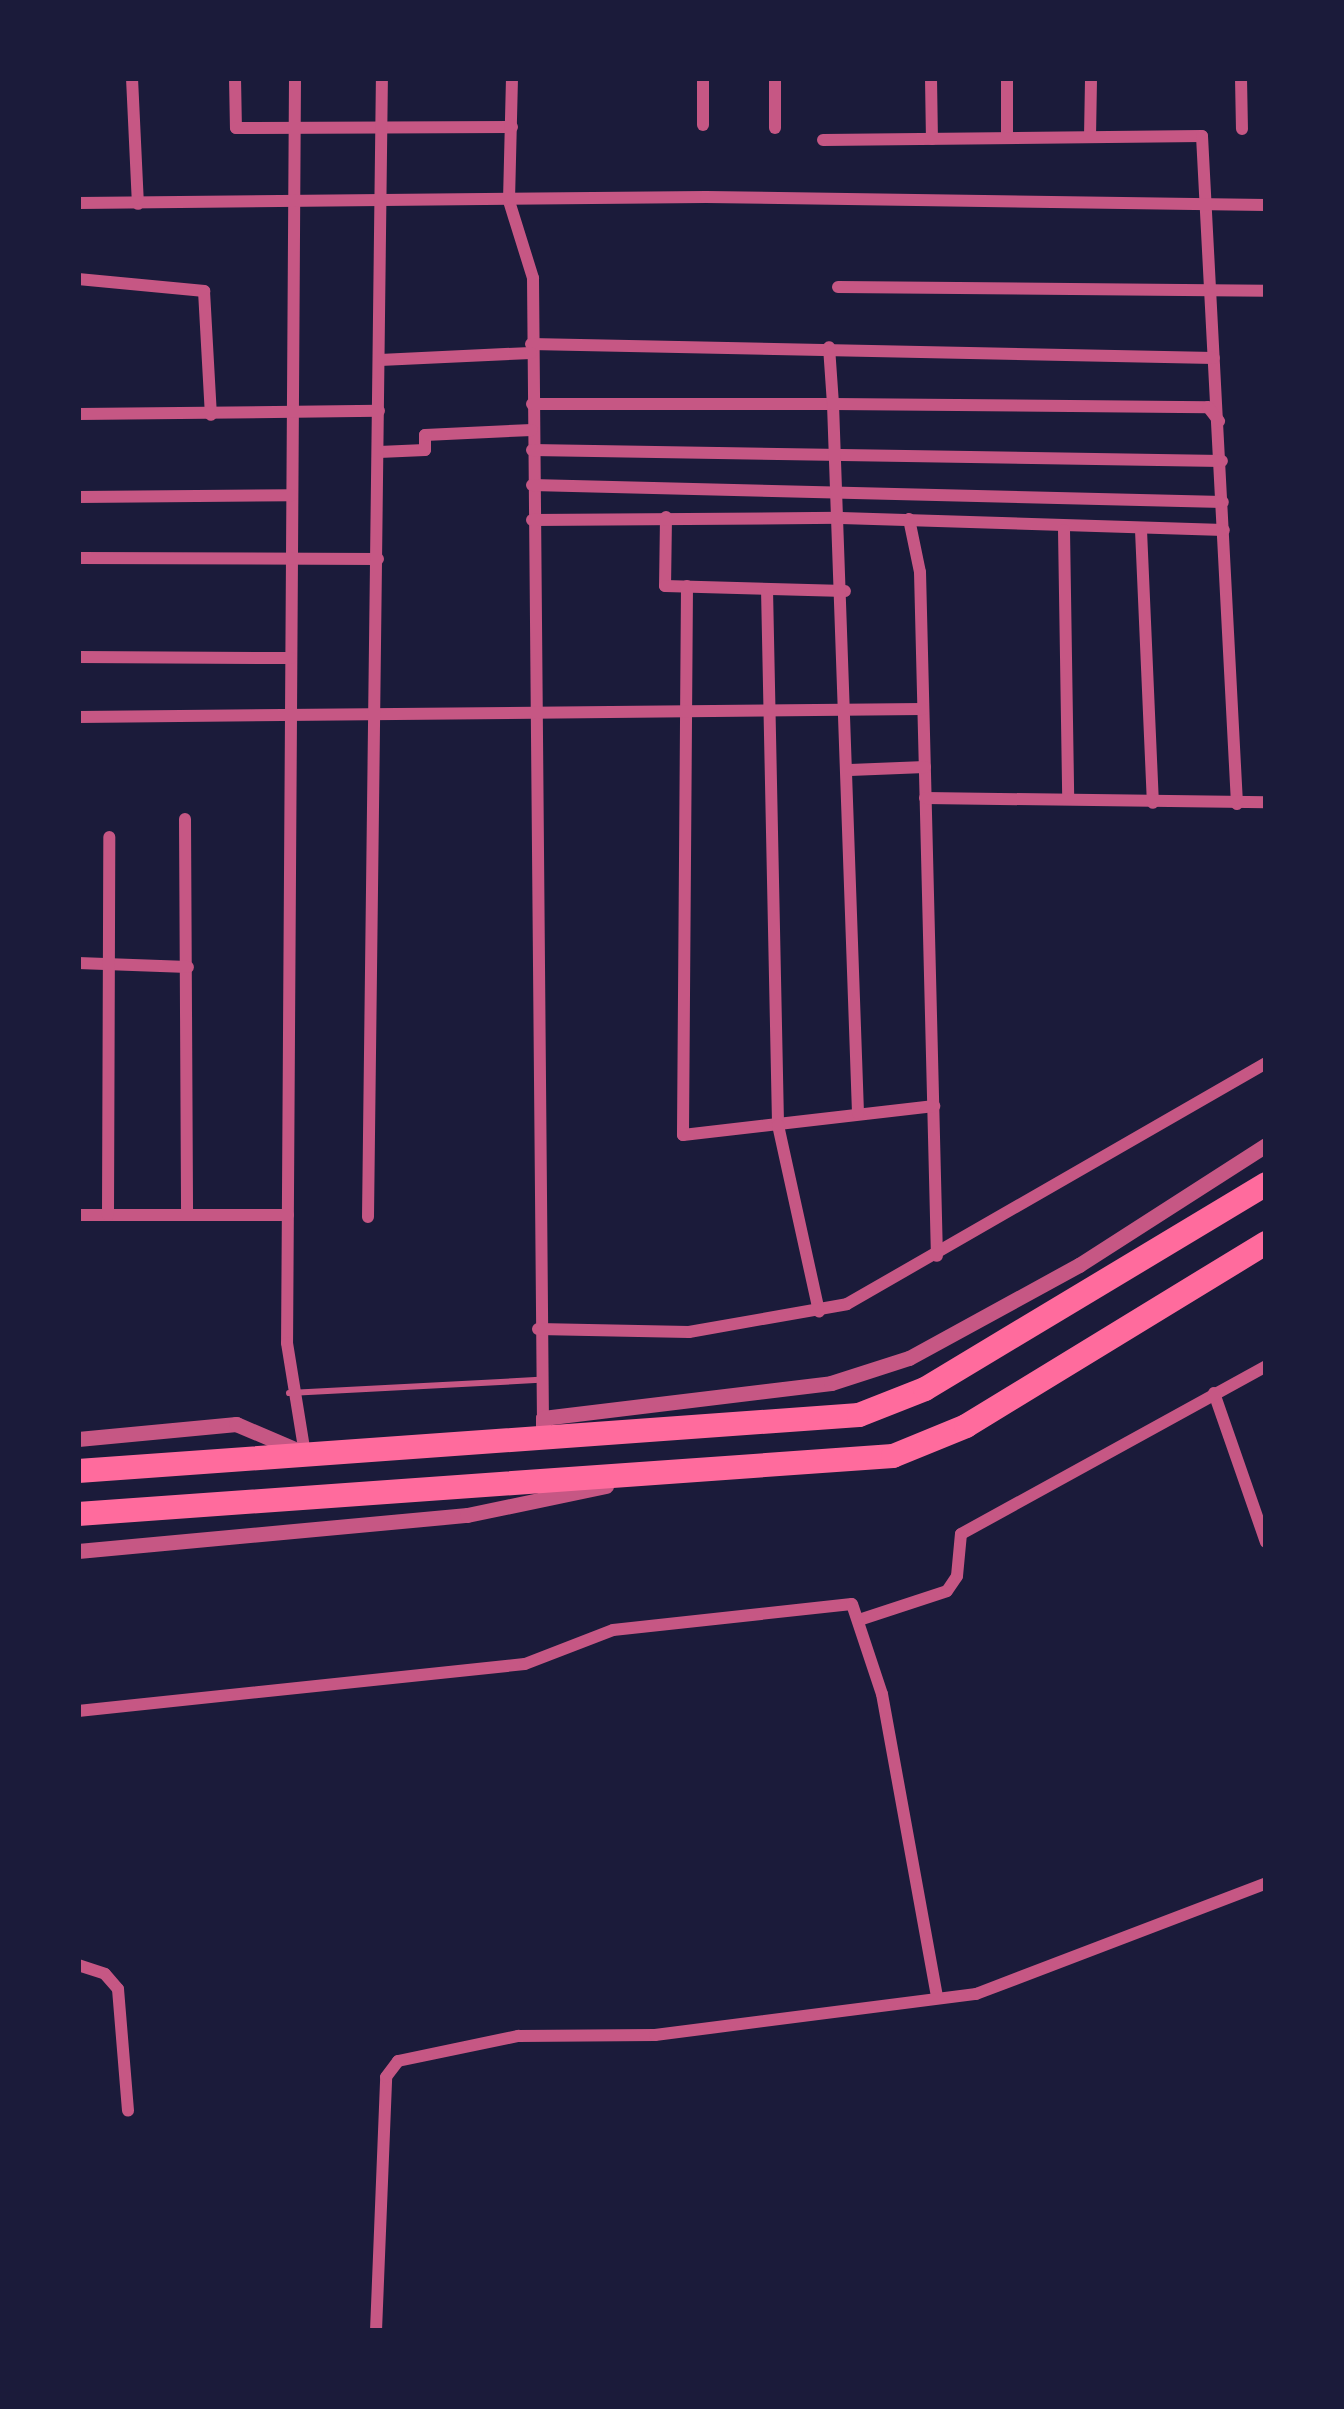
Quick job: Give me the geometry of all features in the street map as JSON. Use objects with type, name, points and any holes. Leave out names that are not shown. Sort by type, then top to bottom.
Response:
[{"type":"highway","points":[[78,1471],[543,1429],[834,1419],[882,1408],[1266,1184]]},
{"type":"highway","points":[[78,1514],[197,1501],[865,1461],[920,1448],[1266,1243]]},
{"type":"street","points":[[132,78],[138,204]]},
{"type":"street","points":[[235,78],[236,128],[512,127]]},
{"type":"street","points":[[295,78],[289,1393],[304,1454]]},
{"type":"street","points":[[368,1217],[382,78]]},
{"type":"street","points":[[512,78],[509,201],[533,278],[538,1329],[543,1429],[831,1384],[909,1358],[1079,1264],[1266,1145]]},
{"type":"street","points":[[703,78],[703,125]]},
{"type":"street","points":[[775,78],[775,128]]},
{"type":"street","points":[[931,78],[932,139]]},
{"type":"street","points":[[1007,78],[1007,138]]},
{"type":"street","points":[[1090,137],[1091,78]]},
{"type":"street","points":[[1240,78],[1242,129]]},
{"type":"street","points":[[824,140],[1202,136],[1237,804]]},
{"type":"street","points":[[78,203],[1266,205]]},
{"type":"street","points":[[78,279],[204,291],[211,415]]},
{"type":"street","points":[[838,287],[1266,291]]},
{"type":"street","points":[[380,360],[531,349],[829,347],[1214,358]]},
{"type":"street","points":[[829,347],[845,591],[858,1113]]},
{"type":"street","points":[[532,404],[1208,407],[1219,421]]},
{"type":"street","points":[[78,414],[293,416],[380,411]]},
{"type":"street","points":[[379,452],[425,450],[425,435],[532,430]]},
{"type":"street","points":[[532,450],[1222,461]]},
{"type":"street","points":[[532,485],[1223,502]]},
{"type":"street","points":[[78,497],[292,495]]},
{"type":"street","points":[[666,517],[665,586],[845,591]]},
{"type":"street","points":[[532,520],[841,518],[1064,530],[1224,530]]},
{"type":"street","points":[[908,519],[920,572],[937,1256]]},
{"type":"street","points":[[1064,530],[1068,798]]},
{"type":"street","points":[[1142,530],[1153,803]]},
{"type":"street","points":[[78,558],[378,559]]},
{"type":"street","points":[[687,586],[691,711],[683,1135],[934,1106]]},
{"type":"street","points":[[767,589],[778,1125],[819,1312]]},
{"type":"street","points":[[78,657],[291,658]]},
{"type":"street","points":[[78,717],[376,716],[535,707],[848,714],[923,709]]},
{"type":"street","points":[[850,770],[925,766]]},
{"type":"street","points":[[926,798],[1266,802]]},
{"type":"street","points":[[185,819],[187,1215]]},
{"type":"street","points":[[108,1214],[109,837]]},
{"type":"street","points":[[78,963],[188,967]]},
{"type":"street","points":[[538,1329],[689,1332],[819,1312],[937,1256],[1266,1063]]},
{"type":"street","points":[[78,1215],[288,1215]]},
{"type":"street","points":[[862,1619],[947,1591],[957,1576],[961,1534],[1266,1366]]},
{"type":"street","points":[[1214,1393],[1266,1543]]},
{"type":"street","points":[[78,1439],[236,1424],[304,1454]]},
{"type":"street","points":[[78,1551],[467,1515],[662,1475]]},
{"type":"street","points":[[78,1712],[525,1664],[596,1633],[842,1602],[862,1619],[937,1997]]},
{"type":"street","points":[[376,2331],[391,2064],[518,2036],[655,2036],[1000,1989],[1266,1883]]},
{"type":"street","points":[[78,1965],[118,1989],[128,2111]]},
{"type":"lane","points":[[289,1393],[539,1380]]}]
